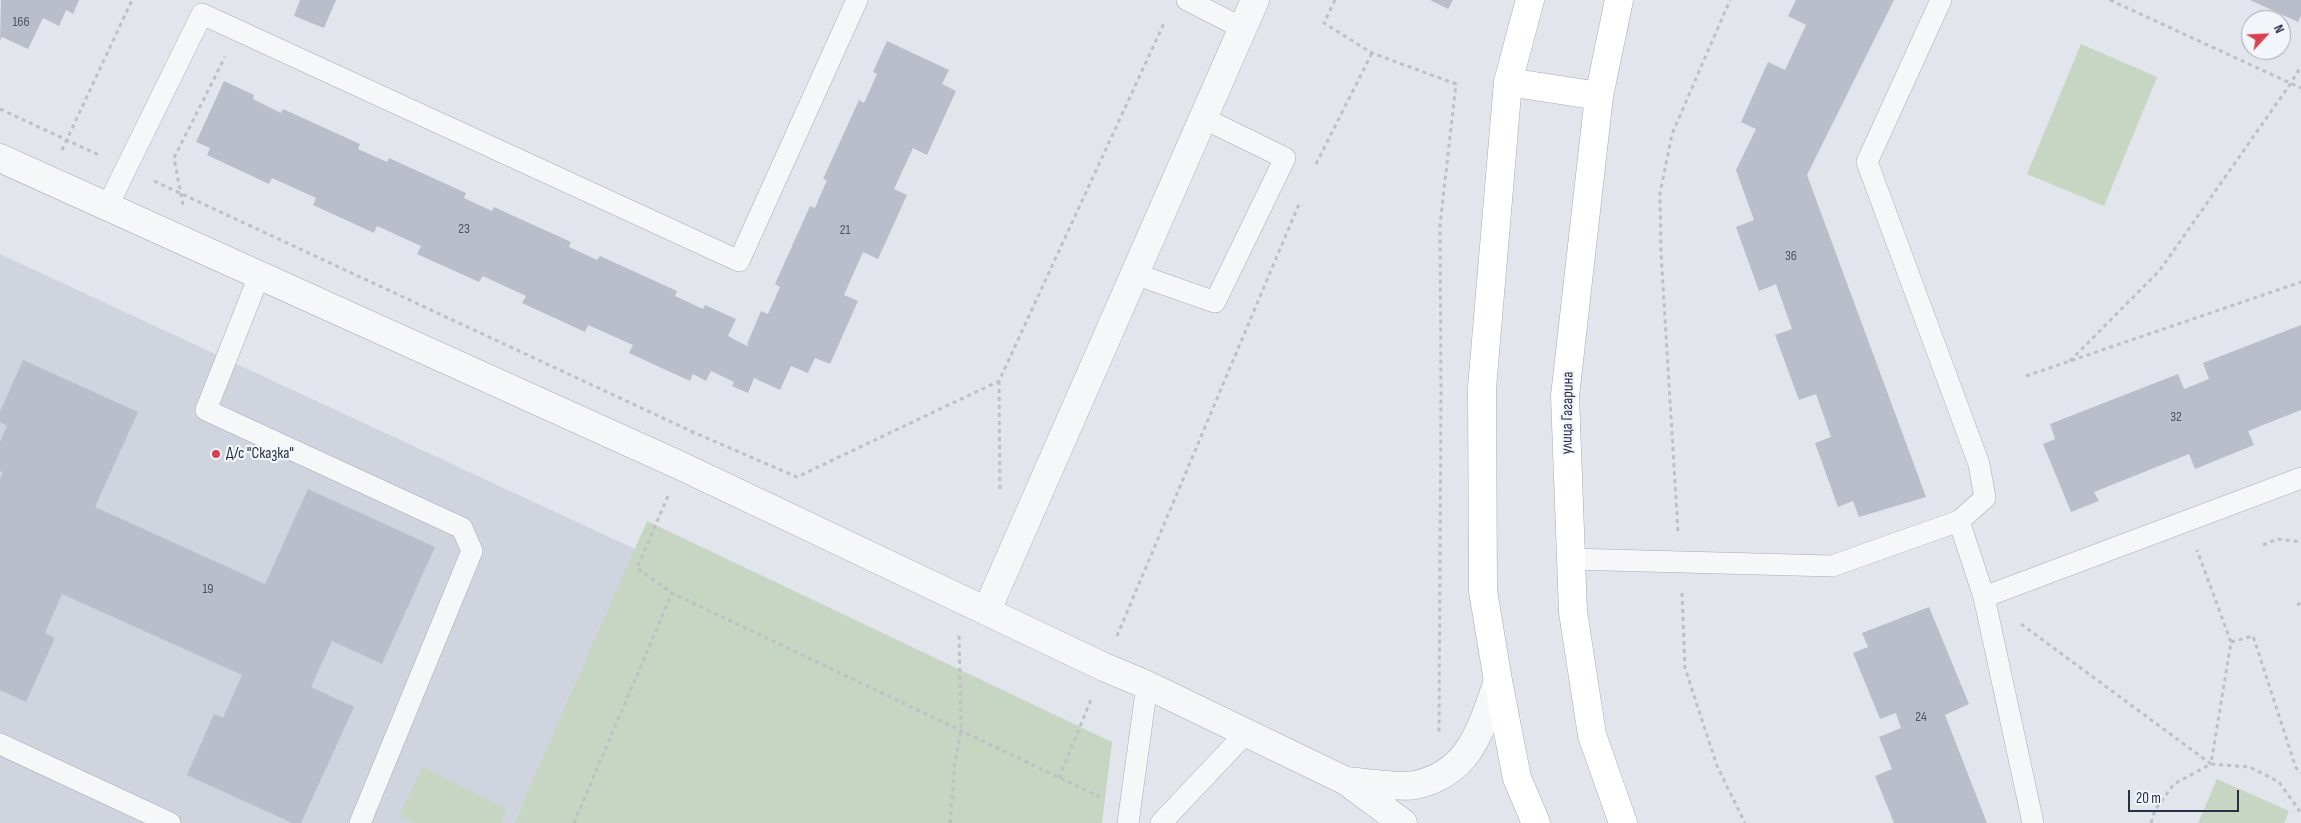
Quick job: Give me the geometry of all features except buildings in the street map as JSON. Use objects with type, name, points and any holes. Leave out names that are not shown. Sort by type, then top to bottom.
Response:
[{"type":"main road","points":[[1530,0],[1508,82],[1482,388],[1483,591],[1517,778],[1536,823]]},
{"type":"main road","name":"улица Гагарина","points":[[1619,0],[1599,96],[1565,396],[1573,612],[1592,735],[1623,823]]},
{"type":"main road","points":[[1508,82],[1599,96]]},
{"type":"street","points":[[987,610],[1255,0]]},
{"type":"street","points":[[0,158],[679,465],[1104,667],[1146,685],[1346,781],[1403,823]]},
{"type":"street","points":[[1346,781],[1414,786],[1451,771],[1478,738],[1498,680]]},
{"type":"lane","points":[[107,207],[205,7],[739,261],[857,0]]},
{"type":"lane","points":[[1187,0],[1242,28]]},
{"type":"lane","points":[[1570,559],[1832,566],[1959,522],[1985,498],[1979,464],[1867,162],[1941,0]]},
{"type":"lane","points":[[1135,274],[1215,302],[1285,158],[1203,118]]},
{"type":"lane","points":[[259,276],[206,410],[462,528],[472,551],[360,823]]},
{"type":"lane","points":[[1984,597],[2301,478]]},
{"type":"lane","points":[[1959,522],[1984,597],[2033,823]]},
{"type":"lane","points":[[1129,817],[1146,685]]},
{"type":"lane","points":[[1161,823],[1245,734]]},
{"type":"lane","points":[[0,744],[170,823]]},
{"type":"path","points":[[48,180],[132,0]]},
{"type":"path","points":[[1335,0],[1324,23],[1372,53],[1456,84],[1440,225],[1439,736]]},
{"type":"path","points":[[1730,0],[1672,134],[1660,193],[1662,263],[1685,668],[1717,766],[1745,823]]},
{"type":"path","points":[[2110,0],[2301,88]]},
{"type":"path","points":[[2120,0],[2122,6]]},
{"type":"path","points":[[146,177],[693,432],[797,477],[999,382],[1167,18]]},
{"type":"path","points":[[1313,171],[1372,53]]},
{"type":"path","points":[[2070,361],[2160,270],[2301,66]]},
{"type":"path","points":[[0,108],[102,156]]},
{"type":"path","points":[[1059,778],[1301,199]]},
{"type":"path","points":[[2026,376],[2301,282]]},
{"type":"path","points":[[693,432],[637,568],[672,593],[1059,778],[1129,817]]},
{"type":"path","points":[[2186,522],[2231,642],[2211,764]]},
{"type":"path","points":[[2263,545],[2277,539],[2301,542]]},
{"type":"path","points":[[574,823],[672,593]]},
{"type":"path","points":[[1984,597],[2211,764],[2250,767],[2278,782],[2301,813]]},
{"type":"path","points":[[2231,642],[2253,636],[2296,768],[2301,773]]},
{"type":"path","points":[[2151,823],[2155,810],[2174,784],[2211,764]]},
{"type":"shaded area","name":"Д/с \"Сказка\"","points":[[0,254],[637,550],[514,823],[0,823]]},
{"type":"green space","points":[[2081,44],[2157,77],[2104,206],[2027,174]]},
{"type":"green space","points":[[647,521],[1112,742],[1102,823],[514,823]]},
{"type":"green space","points":[[423,767],[507,809],[501,823],[413,823],[399,816]]},
{"type":"green space","points":[[2217,779],[2289,811],[2284,823],[2198,823]]},
{"type":"place","name":"Д/с \"Сказка\"","points":[[216,454]]}]
